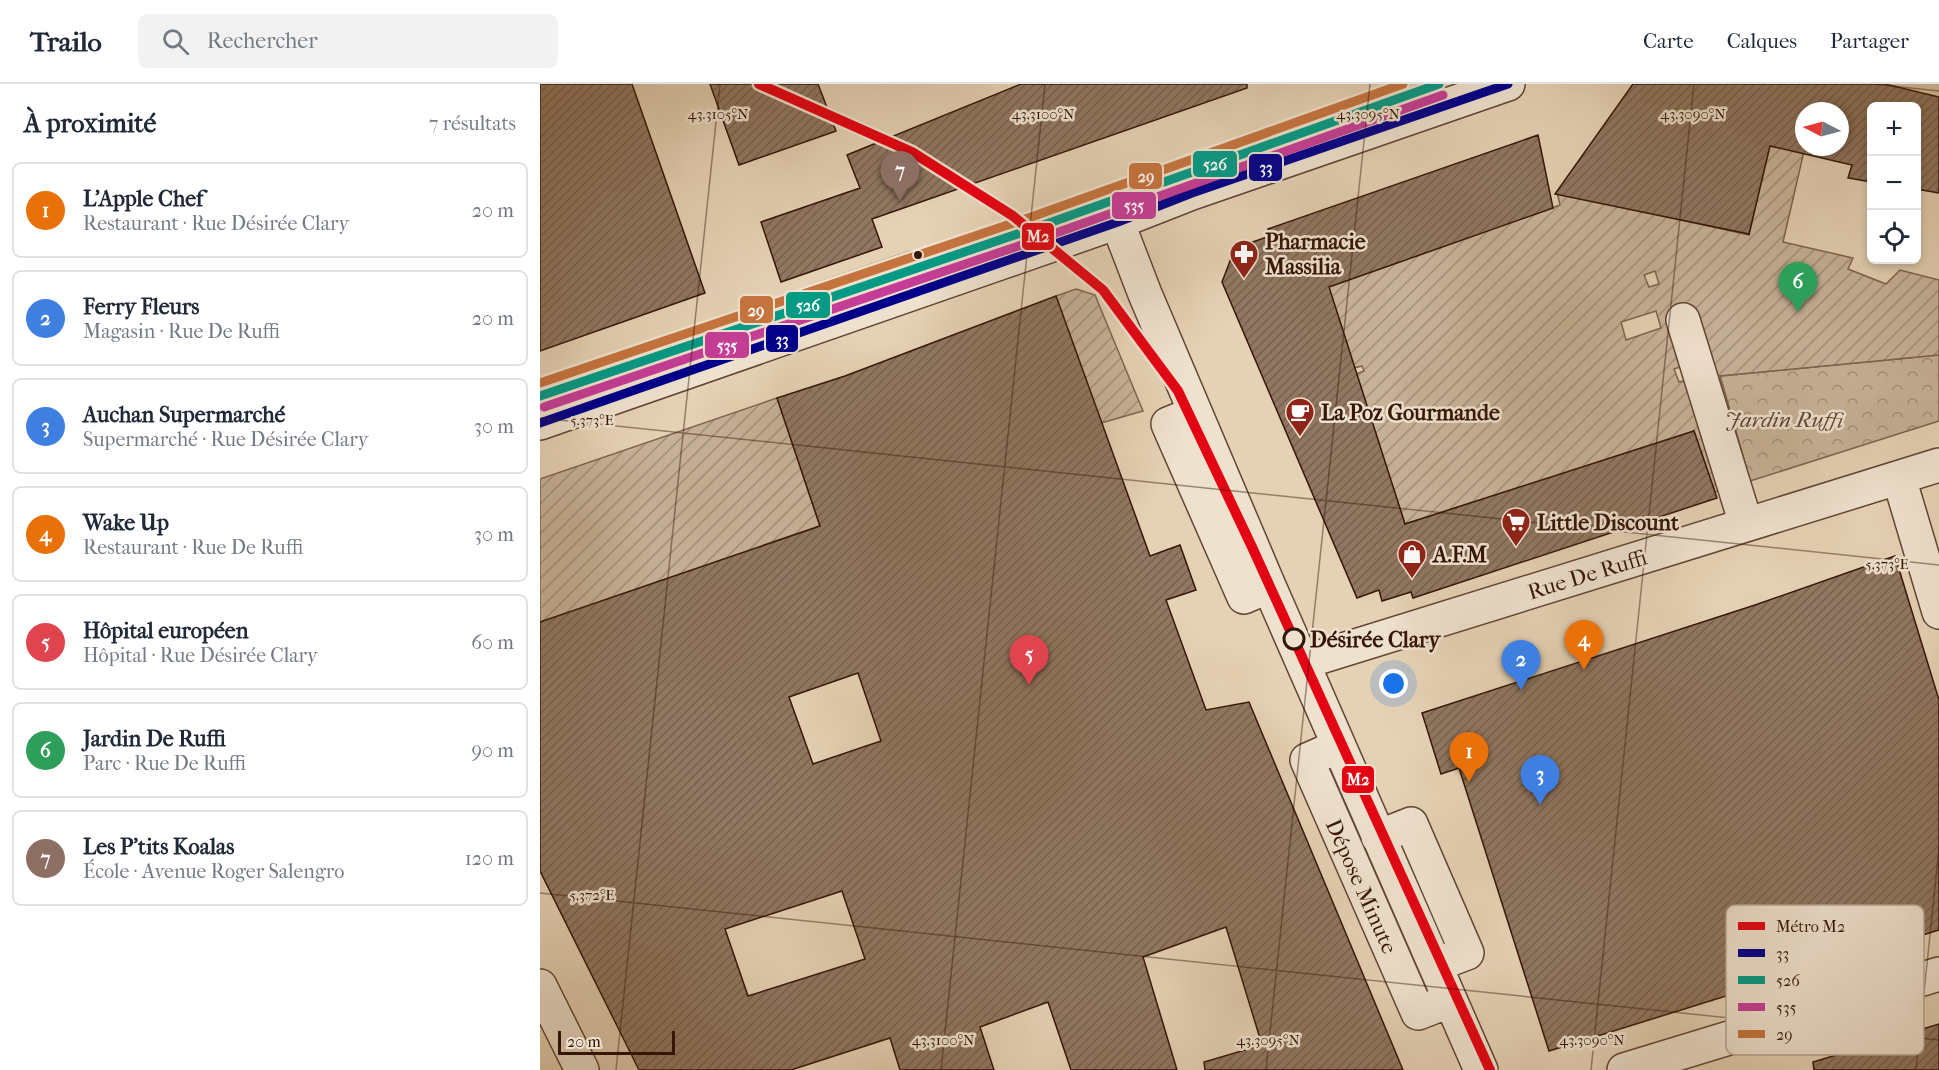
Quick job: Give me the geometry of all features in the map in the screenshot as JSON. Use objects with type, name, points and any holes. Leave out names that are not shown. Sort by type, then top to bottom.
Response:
[{"type":"street","points":[[540,423],[1113,212],[1439,84]]},
{"type":"street","points":[[540,396],[1113,212],[1192,193],[1508,84]]},
{"type":"street","points":[[1113,212],[1145,294],[1269,586],[1481,1070]]},
{"type":"street","points":[[1683,320],[1746,524]]},
{"type":"street","name":"Rue De Ruffi","points":[[1304,662],[1939,465]]},
{"type":"street","points":[[1899,478],[1939,612]]},
{"type":"street","name":"Dépose Minute","points":[[1339,746],[1307,760],[1418,1014],[1449,1001]]},
{"type":"street","points":[[1924,979],[1939,974]]},
{"type":"street","points":[[540,986],[582,1070]]},
{"type":"street","points":[[1624,1070],[1726,1039]]},
{"type":"green space","points":[[1783,84],[1797,102],[1795,102],[1795,156],[1803,156],[1783,242],[1853,258],[1848,269],[1886,284],[1900,270],[1939,280],[1939,355],[1720,376],[1750,481],[1715,492],[1694,431],[1405,524],[1356,374],[1364,371],[1362,366],[1354,368],[1324,288],[1560,205],[1557,192],[1749,235]],"holes":[[[1655,271],[1659,284],[1649,287],[1644,275]],[[1656,311],[1661,328],[1626,340],[1621,322]],[[1686,365],[1691,379],[1679,382],[1674,369]]]},
{"type":"green space","points":[[1076,289],[1095,295],[1143,411],[1101,423],[1056,296]]},
{"type":"green space","name":"Jardin Ruffi","points":[[1939,355],[1939,421],[1750,481],[1720,376]]},
{"type":"green space","points":[[777,398],[820,526],[540,622],[540,479]]},
{"type":"building","points":[[540,84],[632,84],[705,293],[540,351]]},
{"type":"building","points":[[710,84],[818,84],[836,131],[739,165]]},
{"type":"building","points":[[1021,84],[1247,84],[1247,88],[872,219],[882,247],[781,282],[761,222],[860,188],[847,155]]},
{"type":"building","points":[[1633,84],[1885,84],[1939,97],[1939,193],[1921,190],[1921,102],[1867,102],[1867,181],[1848,178],[1852,165],[1813,156],[1849,156],[1849,102],[1795,102],[1795,152],[1770,146],[1749,234],[1555,194]]},
{"type":"building","points":[[1538,135],[1553,208],[1329,287],[1405,524],[1694,431],[1717,498],[1413,598],[1411,592],[1382,601],[1379,590],[1357,598],[1222,282],[1235,248],[1270,236],[1268,229]]},
{"type":"building","points":[[1056,296],[1150,556],[1180,545],[1196,590],[1166,600],[1206,710],[1249,702],[1403,1070],[1205,1070],[1204,1062],[1262,1045],[1226,927],[1143,957],[1177,1070],[1071,1070],[1048,1002],[980,1027],[994,1070],[900,1070],[890,1038],[791,1070],[639,1070],[540,871],[540,622],[820,526],[777,398],[845,376]],"holes":[[[858,673],[881,741],[813,764],[789,697]],[[842,891],[865,959],[748,996],[725,929]]]},
{"type":"building","points":[[1895,556],[1939,700],[1939,930],[1924,935],[1924,905],[1726,905],[1726,996],[1549,1051],[1459,768],[1441,774],[1422,713],[1755,605]]},
{"type":"building","points":[[1939,1024],[1939,1070],[1814,1070],[1813,1062],[1836,1055],[1924,1055],[1924,1029]]},
{"type":"metro line","name":"M2","points":[[759,84],[912,152],[1013,216],[1103,290],[1178,391],[1252,547],[1490,1070]]},
{"type":"transit line","name":"29","points":[[540,383],[1034,216],[1403,84]]},
{"type":"transit line","name":"526","points":[[540,396],[1038,227],[1439,84]]},
{"type":"transit line","name":"33","points":[[540,423],[1508,84]]},
{"type":"transit line","name":"535","points":[[544,407],[1042,238],[1443,95]]},
{"type":"place","name":"Les P'tits Koalas","points":[[900,201]]},
{"type":"place","name":"Pharmacie Massilia","points":[[1244,280]]},
{"type":"place","name":"Jardin De Ruffi","points":[[1798,312]]},
{"type":"place","name":"La Poz Gourmande","points":[[1300,438]]},
{"type":"place","name":"Little Discount","points":[[1516,548]]},
{"type":"place","name":"A.F.M","points":[[1412,580]]},
{"type":"place","name":"Désirée Clary","points":[[1294,639]]},
{"type":"place","name":"Wake Up","points":[[1584,670]]},
{"type":"place","name":"Hôpital européen","points":[[1029,685]]},
{"type":"place","name":"Ferry Fleurs","points":[[1521,690]]},
{"type":"place","name":"L'Apple Chef","points":[[1469,782]]},
{"type":"place","name":"Auchan Supermarché","points":[[1540,805]]}]
